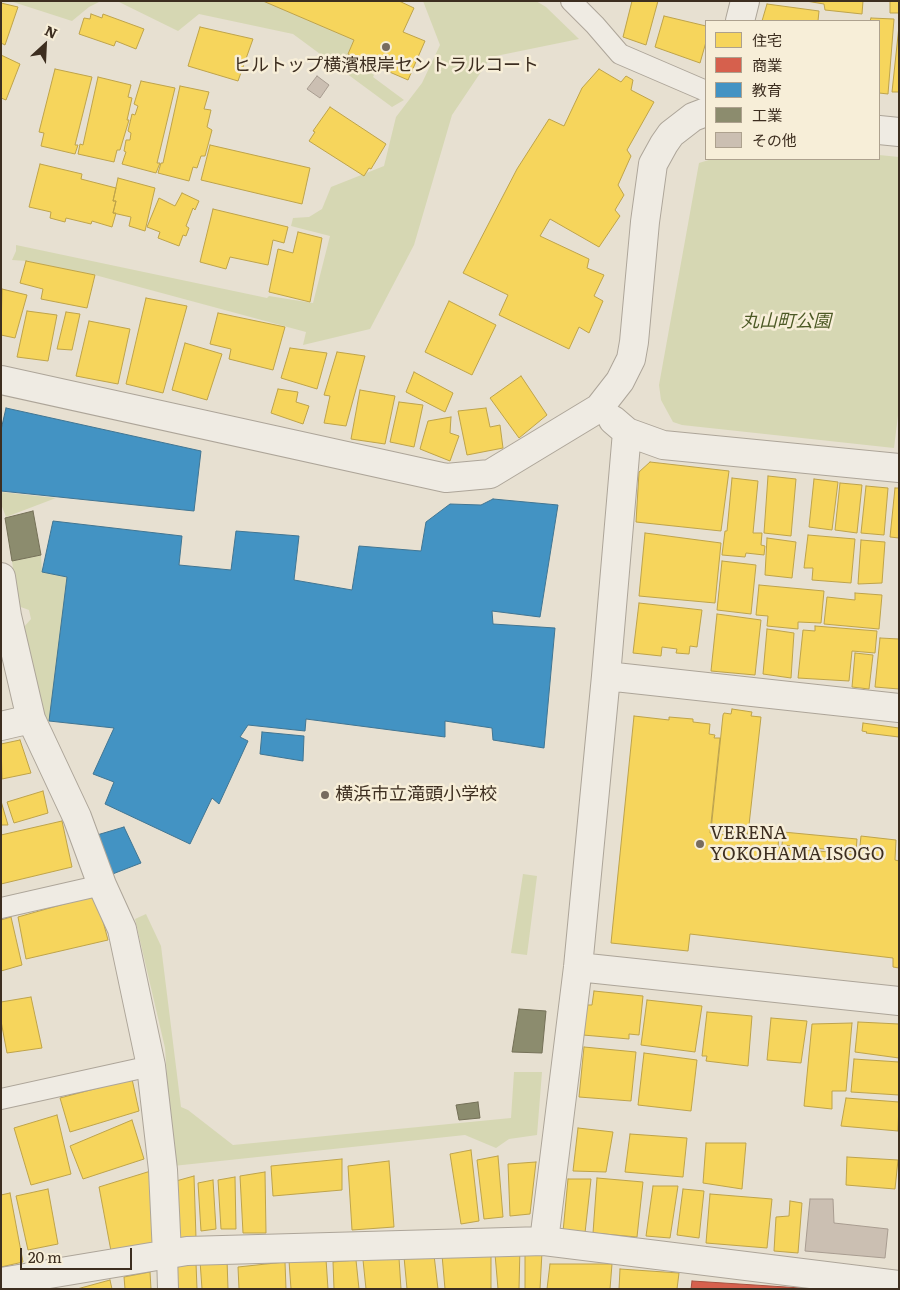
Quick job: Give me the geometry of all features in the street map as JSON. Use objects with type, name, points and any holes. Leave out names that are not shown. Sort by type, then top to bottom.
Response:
[{"type":"street","points":[[740,20],[745,1]]},
{"type":"street","points":[[1,380],[446,478],[490,474],[599,408],[620,381],[632,359],[645,222],[653,164],[671,134],[693,117],[705,112]]},
{"type":"street","points":[[880,130],[899,132]]},
{"type":"street","points":[[599,408],[627,432],[663,446],[899,468]]},
{"type":"street","points":[[544,1241],[578,967],[627,432]]},
{"type":"street","points":[[1,578],[31,719],[77,817],[102,885],[122,930],[151,1066],[163,1170],[167,1254]]},
{"type":"street","points":[[606,676],[899,708]]},
{"type":"street","points":[[1,726],[31,719]]},
{"type":"street","points":[[578,967],[899,1001]]},
{"type":"street","points":[[17,1283],[187,1251],[544,1241],[899,1285]]},
{"type":"lane","points":[[570,1],[595,25],[620,54],[705,92]]},
{"type":"lane","points":[[1,908],[102,885]]},
{"type":"lane","points":[[1,1099],[151,1066]]},
{"type":"lane","points":[[167,1254],[168,1289]]},
{"type":"green space","points":[[10,1],[101,1],[89,7],[72,21]]},
{"type":"green space","points":[[117,1],[263,1],[354,40],[347,56],[404,100],[392,107],[293,34],[199,14],[178,31]]},
{"type":"green space","points":[[423,1],[536,1],[546,7],[579,39],[491,57],[452,115],[414,245],[370,329],[303,345],[306,332],[95,275],[26,261],[12,260],[16,251],[16,245],[267,298],[269,296],[313,303],[330,236],[291,226],[293,218],[309,217],[322,209],[331,187],[384,166],[396,117],[422,83],[440,45]]},
{"type":"green space","name":"丸山町公園","points":[[880,155],[899,157],[899,407],[894,448],[682,425],[673,422],[661,400],[659,385],[699,163],[709,160],[880,160]]},
{"type":"green space","points":[[1,492],[56,498],[6,517],[1,504]]},
{"type":"green space","points":[[41,555],[42,572],[67,577],[49,721],[45,723],[23,628],[31,619],[29,610],[18,606],[12,561]]},
{"type":"green space","points":[[523,874],[537,876],[527,955],[511,953]]},
{"type":"green space","points":[[146,914],[161,946],[181,1107],[188,1110],[233,1145],[511,1118],[514,1072],[542,1072],[537,1135],[509,1139],[496,1148],[465,1135],[173,1166],[165,1048],[135,919]]},
{"type":"building: 住宅","name":"ヒルトップ横濱根岸セントラルコート","points":[[263,1],[399,1],[414,8],[403,32],[425,41],[408,80],[348,54],[354,40]]},
{"type":"building: 住宅","points":[[632,1],[658,1],[646,45],[623,37]]},
{"type":"building: 住宅","points":[[806,1],[863,1],[862,14],[825,10],[824,4]]},
{"type":"building: 住宅","points":[[890,1],[899,1],[899,13],[890,13]]},
{"type":"building: 住宅","points":[[1,3],[18,7],[5,45],[1,43]]},
{"type":"building: 住宅","points":[[767,4],[819,11],[818,20],[762,20]]},
{"type":"building: 住宅","points":[[91,14],[102,18],[103,14],[144,29],[136,49],[116,41],[114,46],[79,34],[84,18],[90,19]]},
{"type":"building: 住宅","points":[[664,16],[705,26],[705,46],[700,63],[655,47]]},
{"type":"building: 住宅","points":[[871,18],[894,19],[888,94],[880,93],[880,20],[870,20]]},
{"type":"building: 住宅","points":[[899,26],[899,92],[892,92]]},
{"type":"building: 住宅","points":[[200,27],[253,39],[238,81],[188,66]]},
{"type":"building: 住宅","points":[[1,55],[20,64],[6,100],[1,98]]},
{"type":"building: 住宅","points":[[55,69],[92,77],[75,145],[78,145],[75,154],[41,146],[44,133],[39,132]]},
{"type":"building: 住宅","points":[[599,69],[621,82],[626,76],[633,80],[631,90],[654,102],[627,150],[631,156],[618,185],[624,195],[615,210],[620,216],[599,247],[550,219],[540,236],[589,259],[587,268],[604,275],[594,296],[603,301],[589,333],[579,327],[569,349],[499,315],[508,295],[463,273],[517,169],[549,119],[564,126],[582,88]]},
{"type":"building: 住宅","points":[[98,77],[131,85],[128,97],[132,98],[127,120],[129,120],[120,150],[117,150],[114,162],[78,154],[80,144],[83,145]]},
{"type":"building: 住宅","points":[[141,81],[175,88],[157,163],[160,163],[156,173],[122,164],[126,152],[124,151],[126,140],[130,140],[131,133],[128,131],[132,114],[135,115],[138,106],[134,104]]},
{"type":"building: 住宅","points":[[180,86],[209,92],[204,109],[211,110],[207,127],[212,130],[205,156],[201,156],[197,168],[193,167],[189,181],[158,173],[161,163],[163,163]]},
{"type":"building: 住宅","points":[[330,107],[386,144],[371,169],[369,168],[364,176],[309,141],[315,132],[313,131]]},
{"type":"building: 住宅","points":[[210,145],[310,168],[302,204],[201,180]]},
{"type":"building: 住宅","points":[[40,164],[82,174],[81,179],[116,188],[113,201],[116,201],[113,213],[116,213],[112,227],[92,221],[91,224],[66,218],[65,222],[50,218],[51,212],[29,207]]},
{"type":"building: 住宅","points":[[118,178],[155,188],[145,231],[129,226],[131,217],[113,213],[116,201],[113,201]]},
{"type":"building: 住宅","points":[[182,193],[199,201],[195,210],[193,208],[186,226],[189,228],[186,236],[183,235],[179,246],[158,238],[160,232],[147,227],[159,198],[175,206]]},
{"type":"building: 住宅","points":[[213,209],[288,227],[284,243],[273,240],[268,265],[230,257],[226,269],[200,262]]},
{"type":"building: 住宅","points":[[298,232],[322,238],[310,302],[269,292],[278,249],[293,253]]},
{"type":"building: 住宅","points":[[26,261],[95,275],[87,308],[41,299],[43,289],[20,283]]},
{"type":"building: 住宅","points":[[2,289],[27,295],[15,338],[1,335]]},
{"type":"building: 住宅","points":[[146,298],[187,306],[163,393],[126,384]]},
{"type":"building: 住宅","points":[[449,301],[496,325],[472,375],[425,352]]},
{"type":"building: 住宅","points":[[27,311],[57,315],[48,361],[17,357]]},
{"type":"building: 住宅","points":[[66,312],[80,314],[72,350],[57,349]]},
{"type":"building: 住宅","points":[[218,313],[285,327],[273,370],[229,359],[231,349],[210,344]]},
{"type":"building: 住宅","points":[[89,321],[130,329],[118,384],[76,376]]},
{"type":"building: 住宅","points":[[185,343],[222,354],[207,400],[172,390]]},
{"type":"building: 住宅","points":[[290,348],[327,353],[317,389],[281,378]]},
{"type":"building: 住宅","points":[[337,352],[365,356],[346,426],[324,423],[330,396],[324,395]]},
{"type":"building: 住宅","points":[[414,372],[453,393],[445,412],[406,392]]},
{"type":"building: 住宅","points":[[521,376],[547,415],[519,438],[490,398]]},
{"type":"building: 住宅","points":[[278,389],[298,392],[296,402],[309,406],[303,424],[271,413]]},
{"type":"building: 住宅","points":[[360,390],[395,396],[385,444],[351,439]]},
{"type":"building: 住宅","points":[[399,402],[423,405],[414,447],[390,442]]},
{"type":"building: 住宅","points":[[486,408],[490,427],[500,425],[503,448],[467,455],[458,411]]},
{"type":"building: 住宅","points":[[451,417],[450,433],[459,436],[450,461],[420,449],[428,421]]},
{"type":"building: 住宅","points":[[650,462],[729,471],[721,531],[636,522],[639,472]]},
{"type":"building: 住宅","points":[[768,476],[796,479],[791,536],[764,533]]},
{"type":"building: 住宅","points":[[732,478],[758,481],[753,533],[762,533],[761,545],[765,546],[764,555],[746,553],[745,557],[722,555],[725,531],[727,531]]},
{"type":"building: 住宅","points":[[814,479],[838,482],[832,530],[809,527]]},
{"type":"building: 住宅","points":[[840,483],[862,485],[857,533],[835,530]]},
{"type":"building: 住宅","points":[[866,486],[888,488],[884,535],[861,533]]},
{"type":"building: 住宅","points":[[895,488],[899,488],[899,538],[890,537]]},
{"type":"building: 住宅","points":[[645,533],[721,543],[715,603],[639,596]]},
{"type":"building: 住宅","points":[[808,535],[855,539],[851,583],[812,580],[813,568],[804,568]]},
{"type":"building: 住宅","points":[[767,538],[796,542],[792,578],[765,575]]},
{"type":"building: 住宅","points":[[861,540],[885,542],[882,583],[858,584]]},
{"type":"building: 住宅","points":[[722,561],[756,565],[751,614],[717,610]]},
{"type":"building: 住宅","points":[[759,585],[824,591],[821,623],[798,622],[798,629],[767,626],[768,616],[756,615]]},
{"type":"building: 住宅","points":[[855,593],[882,595],[879,629],[824,624],[827,597],[855,600]]},
{"type":"building: 住宅","points":[[639,603],[702,610],[697,647],[690,646],[689,654],[676,653],[677,649],[662,647],[661,656],[633,653]]},
{"type":"building: 住宅","points":[[717,614],[761,620],[755,675],[711,671]]},
{"type":"building: 住宅","points":[[815,626],[877,631],[875,653],[852,651],[849,681],[798,678],[803,630],[815,631]]},
{"type":"building: 住宅","points":[[767,629],[794,633],[791,678],[763,674]]},
{"type":"building: 住宅","points":[[880,638],[899,639],[899,689],[875,687]]},
{"type":"building: 住宅","points":[[855,653],[873,655],[869,689],[852,687]]},
{"type":"building: 住宅","points":[[732,709],[752,712],[751,716],[761,717],[748,834],[711,830],[723,715],[724,713],[731,714]]},
{"type":"building: 住宅","name":"VERENA YOKOHAMA ISOGO","points":[[634,716],[669,720],[669,717],[693,719],[693,722],[710,724],[709,734],[715,735],[714,738],[720,738],[710,833],[756,838],[757,831],[779,834],[778,847],[859,855],[861,836],[896,840],[895,860],[899,861],[899,968],[893,967],[893,958],[690,934],[688,951],[611,943]]},
{"type":"building: 住宅","points":[[863,723],[899,728],[899,737],[866,733],[862,731]]},
{"type":"building: 住宅","points":[[20,740],[31,773],[2,779],[1,744]]},
{"type":"building: 住宅","points":[[43,791],[48,813],[14,823],[7,802]]},
{"type":"building: 住宅","points":[[1,801],[8,825],[1,825]]},
{"type":"building: 住宅","points":[[62,821],[72,867],[1,884],[1,835]]},
{"type":"building: 住宅","points":[[783,832],[857,839],[856,852],[782,845]]},
{"type":"building: 住宅","points":[[96,895],[108,940],[26,959],[18,917]]},
{"type":"building: 住宅","points":[[11,917],[22,965],[1,971],[1,920]]},
{"type":"building: 住宅","points":[[594,991],[643,996],[639,1035],[629,1034],[629,1039],[583,1035],[586,1005],[592,1005]]},
{"type":"building: 住宅","points":[[31,997],[42,1048],[7,1053],[1,1021],[1,1002]]},
{"type":"building: 住宅","points":[[647,1000],[702,1006],[695,1052],[641,1045]]},
{"type":"building: 住宅","points":[[707,1012],[752,1016],[748,1066],[706,1061],[707,1056],[702,1056]]},
{"type":"building: 住宅","points":[[771,1018],[807,1021],[801,1063],[767,1060]]},
{"type":"building: 住宅","points":[[858,1022],[899,1024],[899,1058],[855,1052]]},
{"type":"building: 住宅","points":[[852,1023],[846,1091],[832,1091],[832,1109],[804,1106],[812,1024]]},
{"type":"building: 住宅","points":[[584,1047],[636,1052],[631,1101],[579,1097]]},
{"type":"building: 住宅","points":[[644,1053],[697,1060],[691,1111],[638,1105]]},
{"type":"building: 住宅","points":[[854,1059],[899,1062],[899,1095],[851,1092]]},
{"type":"building: 住宅","points":[[132,1079],[139,1111],[70,1132],[60,1098]]},
{"type":"building: 住宅","points":[[846,1098],[899,1102],[898,1131],[841,1126]]},
{"type":"building: 住宅","points":[[57,1115],[71,1174],[31,1185],[14,1128]]},
{"type":"building: 住宅","points":[[132,1120],[144,1159],[83,1179],[70,1146]]},
{"type":"building: 住宅","points":[[578,1128],[613,1132],[606,1172],[573,1171]]},
{"type":"building: 住宅","points":[[630,1134],[687,1138],[683,1177],[625,1172]]},
{"type":"building: 住宅","points":[[706,1143],[746,1143],[742,1189],[703,1183]]},
{"type":"building: 住宅","points":[[471,1150],[479,1221],[461,1224],[450,1154]]},
{"type":"building: 住宅","points":[[498,1156],[503,1217],[484,1219],[477,1160]]},
{"type":"building: 住宅","points":[[847,1157],[898,1160],[895,1189],[846,1185]]},
{"type":"building: 住宅","points":[[342,1159],[342,1190],[273,1196],[271,1166]]},
{"type":"building: 住宅","points":[[389,1161],[394,1227],[352,1230],[348,1166]]},
{"type":"building: 住宅","points":[[536,1162],[530,1214],[510,1216],[508,1164]]},
{"type":"building: 住宅","points":[[154,1170],[154,1243],[111,1251],[99,1187]]},
{"type":"building: 住宅","points":[[265,1172],[266,1233],[243,1233],[240,1176]]},
{"type":"building: 住宅","points":[[194,1176],[196,1238],[178,1239],[176,1181]]},
{"type":"building: 住宅","points":[[235,1177],[236,1229],[221,1229],[218,1180]]},
{"type":"building: 住宅","points":[[597,1178],[643,1182],[637,1237],[593,1233]]},
{"type":"building: 住宅","points":[[568,1179],[591,1179],[585,1233],[563,1232]]},
{"type":"building: 住宅","points":[[213,1180],[216,1229],[201,1231],[198,1183]]},
{"type":"building: 住宅","points":[[653,1186],[678,1186],[670,1238],[646,1236]]},
{"type":"building: 住宅","points":[[48,1189],[58,1244],[28,1250],[16,1196]]},
{"type":"building: 住宅","points":[[683,1189],[704,1191],[699,1238],[677,1235]]},
{"type":"building: 住宅","points":[[10,1193],[23,1262],[1,1267],[1,1195]]},
{"type":"building: 住宅","points":[[710,1194],[772,1199],[767,1248],[706,1243]]},
{"type":"building: 住宅","points":[[790,1201],[802,1203],[798,1253],[774,1251],[776,1217],[789,1216]]},
{"type":"building: 住宅","points":[[520,1247],[519,1289],[498,1289],[495,1254]]},
{"type":"building: 住宅","points":[[491,1252],[491,1289],[445,1289],[442,1255]]},
{"type":"building: 住宅","points":[[525,1252],[542,1252],[540,1289],[525,1289]]},
{"type":"building: 住宅","points":[[434,1255],[438,1289],[407,1289],[404,1257]]},
{"type":"building: 住宅","points":[[399,1258],[401,1289],[366,1289],[363,1260]]},
{"type":"building: 住宅","points":[[227,1259],[228,1289],[202,1289],[200,1261]]},
{"type":"building: 住宅","points":[[326,1259],[328,1289],[291,1289],[289,1261]]},
{"type":"building: 住宅","points":[[356,1260],[359,1289],[334,1289],[333,1262]]},
{"type":"building: 住宅","points":[[285,1262],[286,1289],[239,1289],[238,1267]]},
{"type":"building: 住宅","points":[[196,1263],[197,1289],[176,1289],[175,1267]]},
{"type":"building: 住宅","points":[[550,1264],[612,1264],[610,1289],[547,1289]]},
{"type":"building: 住宅","points":[[620,1269],[679,1273],[677,1289],[619,1289]]},
{"type":"building: 住宅","points":[[150,1272],[151,1289],[125,1289],[124,1277]]},
{"type":"building: 住宅","points":[[110,1280],[112,1289],[77,1289]]},
{"type":"building: 商業","points":[[692,1281],[801,1288],[801,1289],[691,1289]]},
{"type":"building: 教育","points":[[6,408],[201,451],[194,511],[1,491],[1,430]]},
{"type":"building: 教育","points":[[493,499],[558,505],[540,617],[492,611],[493,624],[555,628],[544,748],[493,740],[492,728],[445,721],[445,737],[306,719],[305,731],[248,725],[240,737],[248,741],[219,804],[212,798],[190,844],[105,804],[114,782],[93,774],[114,728],[49,721],[67,577],[42,572],[53,521],[182,536],[179,565],[231,570],[236,531],[299,536],[294,580],[352,590],[359,546],[421,551],[426,522],[450,504],[481,505]]},
{"type":"building: 教育","points":[[262,732],[304,736],[303,761],[260,754]]},
{"type":"building: 教育","points":[[124,827],[141,863],[110,875],[97,835]]},
{"type":"building: 工業","points":[[33,511],[41,555],[12,561],[5,518]]},
{"type":"building: 工業","points":[[519,1009],[546,1011],[542,1053],[512,1052]]},
{"type":"building: 工業","points":[[478,1102],[480,1118],[459,1120],[456,1105]]},
{"type":"building: その他","points":[[317,76],[329,85],[320,98],[307,89]]},
{"type":"building: その他","points":[[810,1199],[833,1199],[834,1223],[888,1229],[885,1258],[805,1251]]},
{"type":"place","name":"ヒルトップ横濱根岸セントラルコート","points":[[386,47]]},
{"type":"place","name":"横浜市立滝頭小学校","points":[[325,795]]},
{"type":"place","name":"VERENA YOKOHAMA ISOGO","points":[[700,844]]}]
